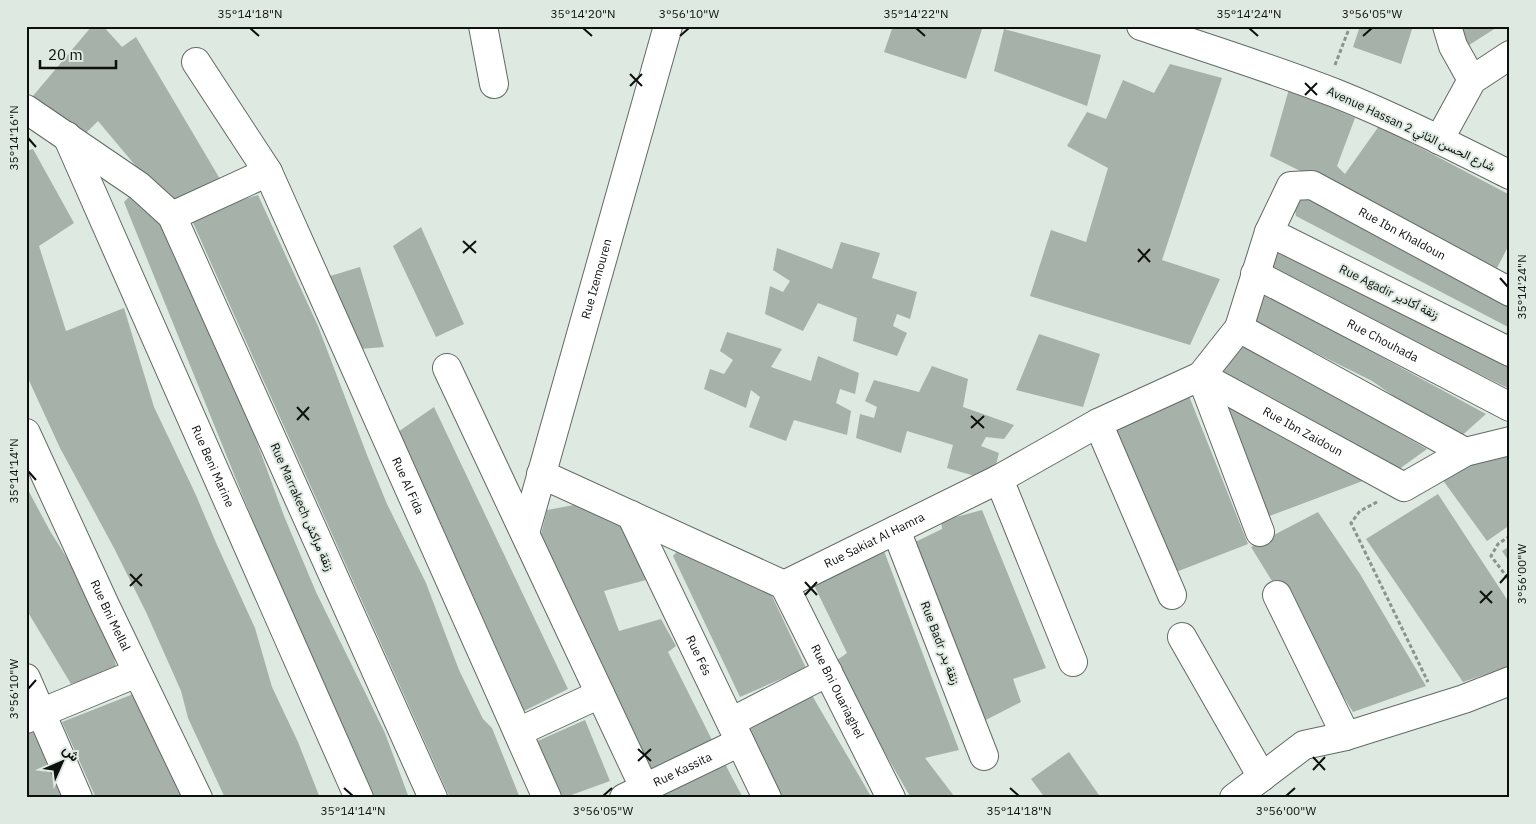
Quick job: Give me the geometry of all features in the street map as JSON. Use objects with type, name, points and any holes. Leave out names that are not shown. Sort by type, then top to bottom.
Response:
[{"type":"street","points":[[483,26],[494,84]]},
{"type":"street","name":"Rue Izemouren","points":[[525,533],[668,26]]},
{"type":"street","name":"Avenue Hassan 2 شارع الحسن الثاني","points":[[1141,26],[1292,77],[1374,109],[1510,157]]},
{"type":"street","name":"Avenue Hassan 2 شارع الحسن الثاني","points":[[1199,26],[1332,73],[1407,105],[1443,132],[1510,175]]},
{"type":"street","points":[[1447,26],[1453,46],[1472,80]]},
{"type":"street","points":[[1443,132],[1472,80],[1510,55]]},
{"type":"street","name":"Rue Al Fida","points":[[196,62],[268,172],[548,798]]},
{"type":"street","points":[[26,109],[139,186],[172,216],[268,172]]},
{"type":"street","name":"Rue Beni Marine","points":[[67,136],[359,798]]},
{"type":"street","name":"Rue Ibn Khaldoun","points":[[1268,232],[1291,186],[1312,186],[1509,290]]},
{"type":"street","name":"Rue Marrakech زنقة مراكش","points":[[172,216],[433,798]]},
{"type":"street","points":[[1260,532],[1201,376],[1239,328],[1268,232]]},
{"type":"street","name":"Rue Agadir زنقة أكادير","points":[[1268,232],[1510,352]]},
{"type":"street","name":"Rue Chouhada","points":[[1255,274],[1510,406]]},
{"type":"street","points":[[1239,328],[1465,452]]},
{"type":"street","points":[[447,368],[600,694],[639,794]]},
{"type":"street","name":"Rue Sakiat Al Hamra","points":[[784,585],[998,479],[1098,423],[1201,376]]},
{"type":"street","name":"Rue Ibn Zaidoun","points":[[1201,376],[1404,487]]},
{"type":"street","points":[[1098,423],[1172,596]]},
{"type":"street","name":"Rue Bni Mellal","points":[[26,433],[137,673],[198,798]]},
{"type":"street","points":[[1404,487],[1465,452],[1510,441]]},
{"type":"street","points":[[541,474],[784,585]]},
{"type":"street","points":[[998,479],[1073,662]]},
{"type":"street","name":"Rue Fés","points":[[631,515],[766,798]]},
{"type":"street","name":"Rue Badr زنقة بدر","points":[[896,530],[984,756]]},
{"type":"street","name":"Rue Bni Ouariaghel","points":[[784,585],[891,798]]},
{"type":"street","points":[[1277,595],[1346,736]]},
{"type":"street","points":[[1182,637],[1262,777]]},
{"type":"street","name":"Rue Kassita","points":[[639,794],[828,672]]},
{"type":"street","points":[[34,716],[137,673]]},
{"type":"street","points":[[26,678],[34,716],[78,798]]},
{"type":"street","points":[[1234,798],[1304,745],[1346,736],[1452,703],[1510,681]]},
{"type":"street","points":[[518,732],[600,694]]},
{"type":"path","points":[[1332,73],[1350,26]]},
{"type":"path","points":[[1404,487],[1360,511],[1351,523],[1452,703]]},
{"type":"path","points":[[1510,536],[1498,544],[1491,556],[1510,581]]},
{"type":"building","points":[[92,26],[103,26],[122,47],[136,37],[220,179],[171,208],[98,121],[83,136],[27,103]]},
{"type":"building","points":[[893,26],[983,26],[966,79],[884,52]]},
{"type":"building","points":[[1360,26],[1413,26],[1401,64],[1353,47]]},
{"type":"building","points":[[1454,26],[1499,26],[1466,47]]},
{"type":"building","points":[[1004,29],[1101,55],[1087,106],[994,71]]},
{"type":"building","points":[[1170,64],[1222,78],[1162,260],[1220,279],[1190,345],[1030,296],[1051,230],[1086,242],[1108,168],[1067,146],[1087,112],[1106,119],[1123,80],[1154,93]]},
{"type":"building","points":[[1289,89],[1355,118],[1337,166],[1345,174],[1379,126],[1510,195],[1510,243],[1497,268],[1270,156]]},
{"type":"building","points":[[33,149],[74,223],[39,246],[66,331],[124,308],[154,407],[195,493],[255,628],[272,687],[298,742],[320,798],[225,798],[188,718],[181,691],[146,612],[60,448],[26,374],[26,151]]},
{"type":"building","points":[[142,184],[241,399],[284,516],[316,592],[385,733],[409,798],[369,798],[272,568],[124,202]]},
{"type":"building","points":[[1292,189],[1510,303],[1510,328],[1296,216]]},
{"type":"building","points":[[258,195],[318,326],[387,504],[426,583],[459,670],[483,719],[492,728],[520,798],[450,798],[190,216]]},
{"type":"building","points":[[421,227],[464,324],[436,337],[393,246]]},
{"type":"building","points":[[1275,236],[1510,359],[1510,389],[1261,268]]},
{"type":"building","points":[[841,242],[880,253],[872,278],[917,292],[910,319],[897,314],[893,326],[907,333],[897,356],[853,341],[857,318],[818,303],[803,331],[765,314],[770,286],[783,292],[790,281],[773,270],[777,248],[832,269]]},
{"type":"building","points":[[360,267],[384,347],[360,349],[327,277]]},
{"type":"building","points":[[1253,287],[1486,414],[1457,440],[1372,381],[1246,318]]},
{"type":"building","points":[[727,332],[782,349],[771,367],[811,381],[818,356],[859,373],[855,394],[840,389],[836,403],[851,411],[847,435],[794,420],[786,441],[749,427],[760,397],[751,390],[746,408],[704,389],[710,369],[724,374],[733,360],[720,351]]},
{"type":"building","points":[[1039,334],[1100,354],[1083,407],[1016,390]]},
{"type":"building","points":[[1234,338],[1427,449],[1391,475],[1220,377]]},
{"type":"building","points":[[932,366],[968,379],[963,407],[1014,425],[1004,439],[986,437],[981,446],[999,453],[992,481],[947,468],[953,445],[907,431],[901,453],[856,438],[860,414],[874,418],[877,407],[865,401],[874,380],[919,392]]},
{"type":"building","points":[[1189,396],[1248,544],[1176,572],[1114,429]]},
{"type":"building","points":[[1223,402],[1368,479],[1267,517]]},
{"type":"building","points":[[434,407],[568,689],[518,714],[395,434]]},
{"type":"building","points":[[1510,446],[1510,525],[1487,541],[1442,479]]},
{"type":"building","points":[[26,486],[50,531],[89,593],[105,623],[117,670],[71,684],[26,609]]},
{"type":"building","points":[[1438,494],[1510,604],[1510,666],[1463,682],[1366,539]]},
{"type":"building","points":[[590,502],[620,515],[650,579],[604,591],[619,631],[661,619],[676,646],[668,652],[715,746],[648,779],[538,546],[547,510]]},
{"type":"building","points":[[982,510],[1046,668],[1013,679],[1021,702],[974,726],[907,546],[942,529],[941,521]]},
{"type":"building","points":[[1318,512],[1360,574],[1426,686],[1353,712],[1251,547]]},
{"type":"building","points":[[1510,546],[1510,563],[1502,551]]},
{"type":"building","points":[[681,547],[771,594],[806,668],[740,697],[673,556]]},
{"type":"building","points":[[884,551],[959,750],[925,758],[954,796],[952,798],[911,798],[833,663],[847,653],[811,579]]},
{"type":"building","points":[[141,691],[193,798],[96,798],[62,722]]},
{"type":"building","points":[[810,692],[872,798],[778,798],[744,729]]},
{"type":"building","points":[[585,720],[610,781],[563,798],[556,798],[533,743]]},
{"type":"building","points":[[33,732],[64,798],[26,798],[26,734]]},
{"type":"building","points":[[1069,752],[1101,798],[1045,798],[1031,779]]},
{"type":"building","points":[[723,760],[743,798],[655,798]]}]
